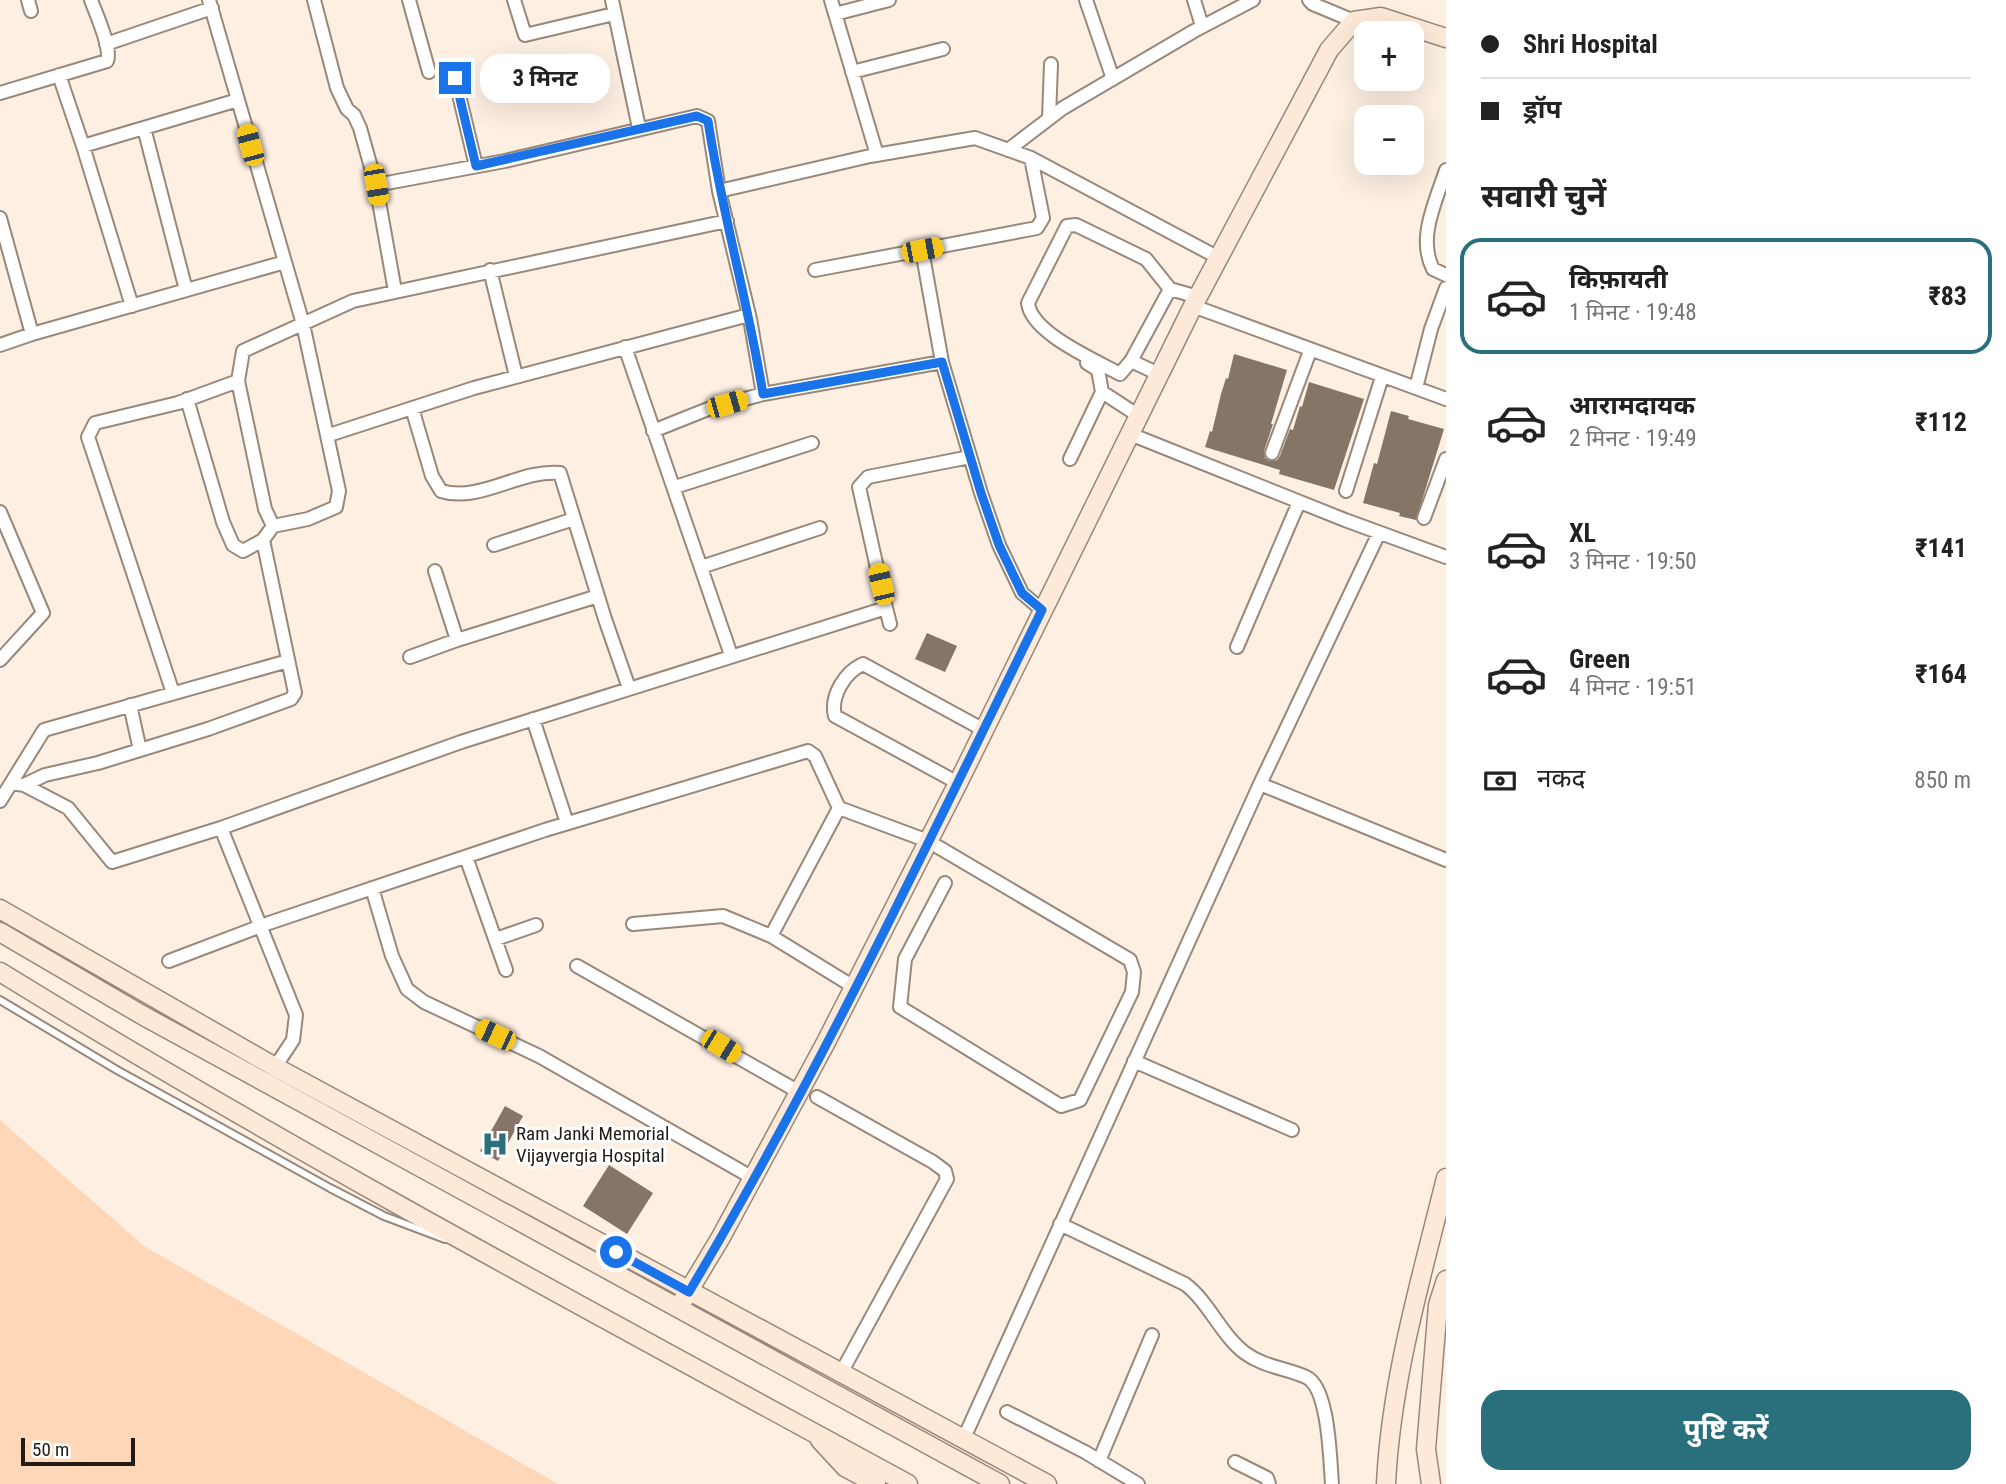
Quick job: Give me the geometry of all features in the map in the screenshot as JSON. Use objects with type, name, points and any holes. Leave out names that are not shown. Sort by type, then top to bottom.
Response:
[{"type":"main road","points":[[684,1299],[753,1178],[854,987],[958,783],[1159,374],[1329,50],[1354,20],[1381,17],[1446,38]]},
{"type":"main road","points":[[0,909],[270,1074],[684,1299],[1000,1484]]},
{"type":"main road","points":[[0,932],[142,1015],[270,1074]]},
{"type":"main road","points":[[0,972],[92,1028],[484,1252],[908,1484]]},
{"type":"main road","points":[[1385,1484],[1400,1368],[1446,1178]]},
{"type":"main road","points":[[1431,1484],[1426,1449],[1438,1305],[1446,1280]]},
{"type":"main road","points":[[684,1299],[841,1373],[1047,1484]]},
{"type":"main road","points":[[813,1432],[845,1467],[876,1484]]},
{"type":"street","points":[[0,93],[107,61],[109,56],[106,44],[91,0]]},
{"type":"street","points":[[313,0],[337,88],[346,109],[354,115],[360,128],[376,185],[396,291]]},
{"type":"street","points":[[409,0],[429,72]]},
{"type":"street","points":[[514,0],[526,35],[614,14]]},
{"type":"street","points":[[612,0],[639,128]]},
{"type":"street","points":[[831,0],[877,155]]},
{"type":"street","points":[[835,14],[889,0]]},
{"type":"street","points":[[1086,0],[1113,79]]},
{"type":"street","points":[[1194,0],[1202,26]]},
{"type":"street","points":[[1008,150],[1049,118],[1202,26],[1253,0]]},
{"type":"street","points":[[1309,0],[1312,4],[1354,20]]},
{"type":"street","points":[[106,44],[211,4],[303,324],[329,435],[339,491],[336,507],[308,519],[273,526],[263,540],[243,551],[233,545],[223,522],[187,400]]},
{"type":"street","points":[[852,72],[943,49]]},
{"type":"street","points":[[1049,118],[1051,64]]},
{"type":"street","points":[[60,75],[132,306]]},
{"type":"street","points":[[455,78],[476,166]]},
{"type":"street","points":[[83,146],[238,100]]},
{"type":"street","points":[[376,185],[476,166],[697,116],[708,121],[719,191],[749,314],[763,394]]},
{"type":"street","points":[[144,128],[186,290]]},
{"type":"street","points":[[719,191],[877,155],[975,138],[1031,158],[1219,258]]},
{"type":"street","points":[[815,271],[1037,228],[1043,218],[1031,158]]},
{"type":"street","points":[[1446,170],[1425,245],[1433,269],[1446,275]]},
{"type":"street","points":[[0,218],[32,334]]},
{"type":"street","points":[[273,526],[265,509],[238,381],[243,351],[353,301],[727,220]]},
{"type":"street","points":[[1170,289],[1131,361],[1119,374],[1047,333],[1029,309],[1028,303],[1067,226],[1076,225],[1146,259],[1170,289],[1196,302],[1310,351],[1446,399]]},
{"type":"street","points":[[922,250],[942,362],[999,545],[1022,593],[1042,610]]},
{"type":"street","points":[[0,345],[285,262]]},
{"type":"street","points":[[490,270],[516,376]]},
{"type":"street","points":[[1416,388],[1431,329],[1446,288]]},
{"type":"street","points":[[329,435],[516,376],[749,314]]},
{"type":"street","points":[[1029,326],[1098,370],[1102,392],[1070,458]]},
{"type":"street","points":[[625,347],[732,655]]},
{"type":"street","points":[[1272,453],[1310,351]]},
{"type":"street","points":[[1131,361],[1159,374]]},
{"type":"street","points":[[653,431],[708,409],[763,394],[942,362]]},
{"type":"street","points":[[1346,491],[1382,377]]},
{"type":"street","points":[[173,693],[88,437],[95,423],[187,400],[238,381]]},
{"type":"street","points":[[1102,392],[1139,416]]},
{"type":"street","points":[[412,408],[432,476],[441,491],[454,495],[526,475],[560,473],[629,688]]},
{"type":"street","points":[[1130,434],[1446,557]]},
{"type":"street","points":[[675,487],[812,443]]},
{"type":"street","points":[[890,624],[859,487],[868,477],[970,457]]},
{"type":"street","points":[[1424,518],[1446,459]]},
{"type":"street","points":[[1237,648],[1299,502]]},
{"type":"street","points":[[0,512],[43,612],[0,660]]},
{"type":"street","points":[[494,545],[574,519]]},
{"type":"street","points":[[701,567],[820,528]]},
{"type":"street","points":[[964,1438],[1260,784],[1379,533]]},
{"type":"street","points":[[18,784],[141,750],[291,699],[295,693],[263,540]]},
{"type":"street","points":[[435,571],[457,640]]},
{"type":"street","points":[[410,657],[598,596]]},
{"type":"street","points":[[18,784],[68,808],[112,862],[221,828],[461,742],[886,608]]},
{"type":"street","points":[[0,801],[18,784],[44,730],[288,661]]},
{"type":"street","points":[[958,783],[835,716],[833,707],[844,679],[852,668],[863,664],[984,730]]},
{"type":"street","points":[[130,705],[141,750]]},
{"type":"street","points":[[533,719],[567,823]]},
{"type":"street","points":[[169,961],[260,926],[567,823],[808,751],[815,756],[839,808],[928,841],[1130,960],[1134,972],[1132,992],[1080,1100],[1061,1106],[900,1007],[905,959],[945,883]]},
{"type":"street","points":[[1260,784],[1446,860]]},
{"type":"street","points":[[771,936],[839,808]]},
{"type":"street","points":[[221,828],[296,1015],[293,1040],[270,1074]]},
{"type":"street","points":[[466,857],[506,970]]},
{"type":"street","points":[[372,888],[392,956],[407,989],[424,1002],[539,1056],[753,1178]]},
{"type":"street","points":[[633,924],[723,916],[771,936],[854,987]]},
{"type":"street","points":[[496,939],[536,925]]},
{"type":"street","points":[[577,966],[799,1092]]},
{"type":"street","points":[[1134,1061],[1292,1130]]},
{"type":"street","points":[[817,1097],[933,1162],[945,1171],[947,1179],[841,1373]]},
{"type":"street","points":[[1060,1224],[1185,1284],[1196,1292],[1244,1353],[1269,1366],[1308,1377],[1316,1384],[1324,1411],[1332,1484]]},
{"type":"street","points":[[1099,1461],[1152,1335]]},
{"type":"street","points":[[1007,1412],[1099,1461],[1133,1483]]},
{"type":"street","points":[[1235,1462],[1267,1478],[1269,1484]]},
{"type":"lane","points":[[0,1000],[117,1070],[384,1216],[484,1252]]},
{"type":"lane","points":[[82,1047],[92,1028]]},
{"type":"lane","points":[[274,1157],[284,1138]]},
{"type":"shaded area","points":[[0,1120],[144,1246],[558,1484],[0,1484]]},
{"type":"building","points":[[1234,354],[1287,370],[1264,451],[1265,458],[1270,461],[1277,460],[1280,456],[1290,429],[1293,430],[1309,382],[1364,399],[1334,490],[1279,474],[1280,470],[1205,447],[1210,431],[1212,432]]},
{"type":"building","points":[[1391,411],[1409,416],[1408,419],[1444,429],[1416,520],[1363,503]]},
{"type":"building","points":[[927,633],[957,646],[945,672],[915,659]]},
{"type":"building","points":[[505,1106],[523,1116],[498,1161],[480,1151]]},
{"type":"building","points":[[609,1165],[653,1193],[627,1234],[583,1206]]},
{"type":"place","name":"Ram Janki Memorial Vijayvergia Hospital","points":[[495,1144]]},
{"type":"route","points":[[455,78],[476,166],[663,122],[697,116],[708,121],[719,191],[749,314],[763,394],[942,362],[999,545],[1022,593],[1042,610],[967,765],[825,1044],[689,1292],[616,1252]]}]
